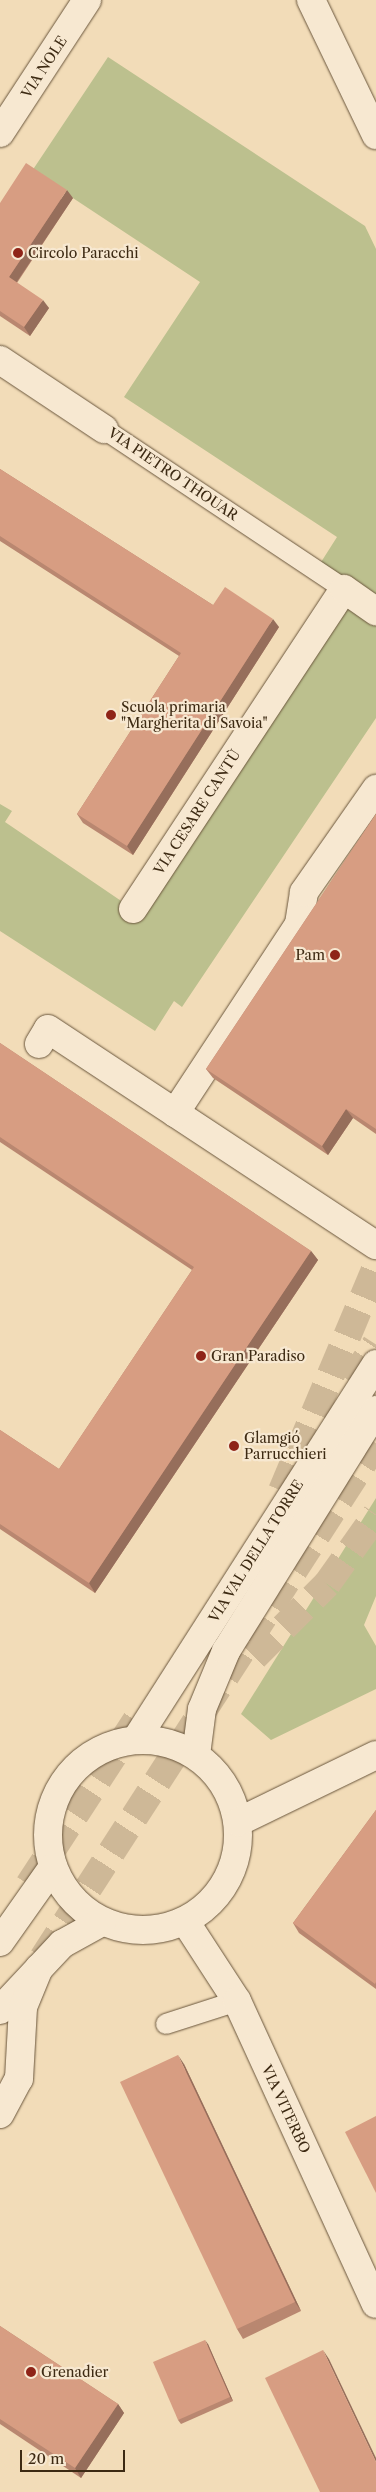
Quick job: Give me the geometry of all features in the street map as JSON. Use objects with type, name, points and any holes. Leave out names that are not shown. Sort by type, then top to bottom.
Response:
[{"type":"street","name":"VIA NOLE","points":[[0,133],[87,0]]},
{"type":"street","points":[[311,0],[376,135]]},
{"type":"street","name":"VIA PIETRO THOUAR","points":[[0,360],[104,429]]},
{"type":"street","points":[[344,589],[376,611]]},
{"type":"street","name":"VIA CESARE CANTÙ","points":[[133,909],[344,589]]},
{"type":"street","points":[[175,1113],[299,924],[304,892],[376,789]]},
{"type":"street","points":[[39,1044],[48,1028],[376,1245]]},
{"type":"street","name":"VIA VAL DELLA TORRE","points":[[137,1738],[376,1364]]},
{"type":"street","name":"VIA VAL DELLA TORRE","points":[[196,1755],[202,1709],[226,1651],[376,1410]]},
{"type":"street","points":[[137,1738],[174,1744],[196,1755],[216,1773],[231,1796],[238,1822],[237,1852],[228,1880],[210,1904],[185,1921],[158,1930],[130,1930],[102,1922],[78,1906],[53,1867],[47,1826],[55,1796],[72,1771],[95,1752],[137,1738]]},
{"type":"street","points":[[238,1822],[376,1755]]},
{"type":"street","points":[[0,1942],[53,1867]]},
{"type":"street","name":"VIA VITERBO","points":[[185,1921],[236,2001],[376,2304]]},
{"type":"street","points":[[0,2010],[62,1944],[102,1922]]},
{"type":"street","points":[[0,2114],[19,2079],[23,2007],[39,1968]]},
{"type":"lane","name":"VIA PIETRO THOUAR","points":[[104,429],[344,589]]},
{"type":"lane","points":[[166,2024],[236,2001]]},
{"type":"green space","points":[[108,57],[365,226],[376,249],[376,718],[182,1007],[174,1001],[155,1031],[0,931],[0,804],[12,811],[5,822],[133,909],[344,589],[316,570],[337,537],[124,397],[200,282],[32,171]]},
{"type":"green space","points":[[376,1498],[376,1596],[364,1625],[376,1646],[376,1689],[271,1740],[241,1714]]},
{"type":"building","name":"Circolo Paracchi","points":[[26,163],[67,190],[9,277],[43,300],[24,327],[0,311],[0,203]]},
{"type":"building","points":[[0,469],[213,605],[225,587],[273,619],[127,846],[77,814],[181,653],[0,536]]},
{"type":"building","name":"Pam","points":[[376,814],[376,1129],[346,1109],[322,1146],[206,1069]]},
{"type":"building","name":"Gran Paradiso","points":[[0,1043],[311,1251],[89,1583],[0,1524],[0,1430],[59,1469],[194,1267],[0,1137]]},
{"type":"building","points":[[376,1810],[376,1982],[375,1984],[293,1923]]},
{"type":"building","points":[[178,2055],[295,2302],[237,2329],[120,2082]]},
{"type":"building","points":[[376,2116],[376,2193],[345,2132]]},
{"type":"building","name":"Grenadier","points":[[0,2326],[118,2404],[75,2468],[0,2419]]},
{"type":"building","points":[[205,2340],[230,2397],[178,2420],[153,2362]]},
{"type":"building","points":[[323,2350],[376,2462],[376,2492],[320,2492],[265,2378]]},
{"type":"tunnel","points":[[282,1491],[376,1267]]},
{"type":"tunnel","points":[[351,1382],[376,1344]]},
{"type":"tunnel","points":[[43,1958],[376,1443]]},
{"type":"tunnel","points":[[254,1657],[327,1584],[376,1515]]},
{"type":"tunnel","points":[[29,1885],[143,1710]]},
{"type":"place","name":"Circolo Paracchi","points":[[18,253]]},
{"type":"place","name":"Scuola primaria \"Margherita di Savoia\"","points":[[111,715]]},
{"type":"place","name":"Pam","points":[[335,955]]},
{"type":"place","name":"Gran Paradiso","points":[[201,1356]]},
{"type":"place","name":"Glamgió Parrucchieri","points":[[234,1446]]},
{"type":"place","name":"Grenadier","points":[[31,2372]]}]
